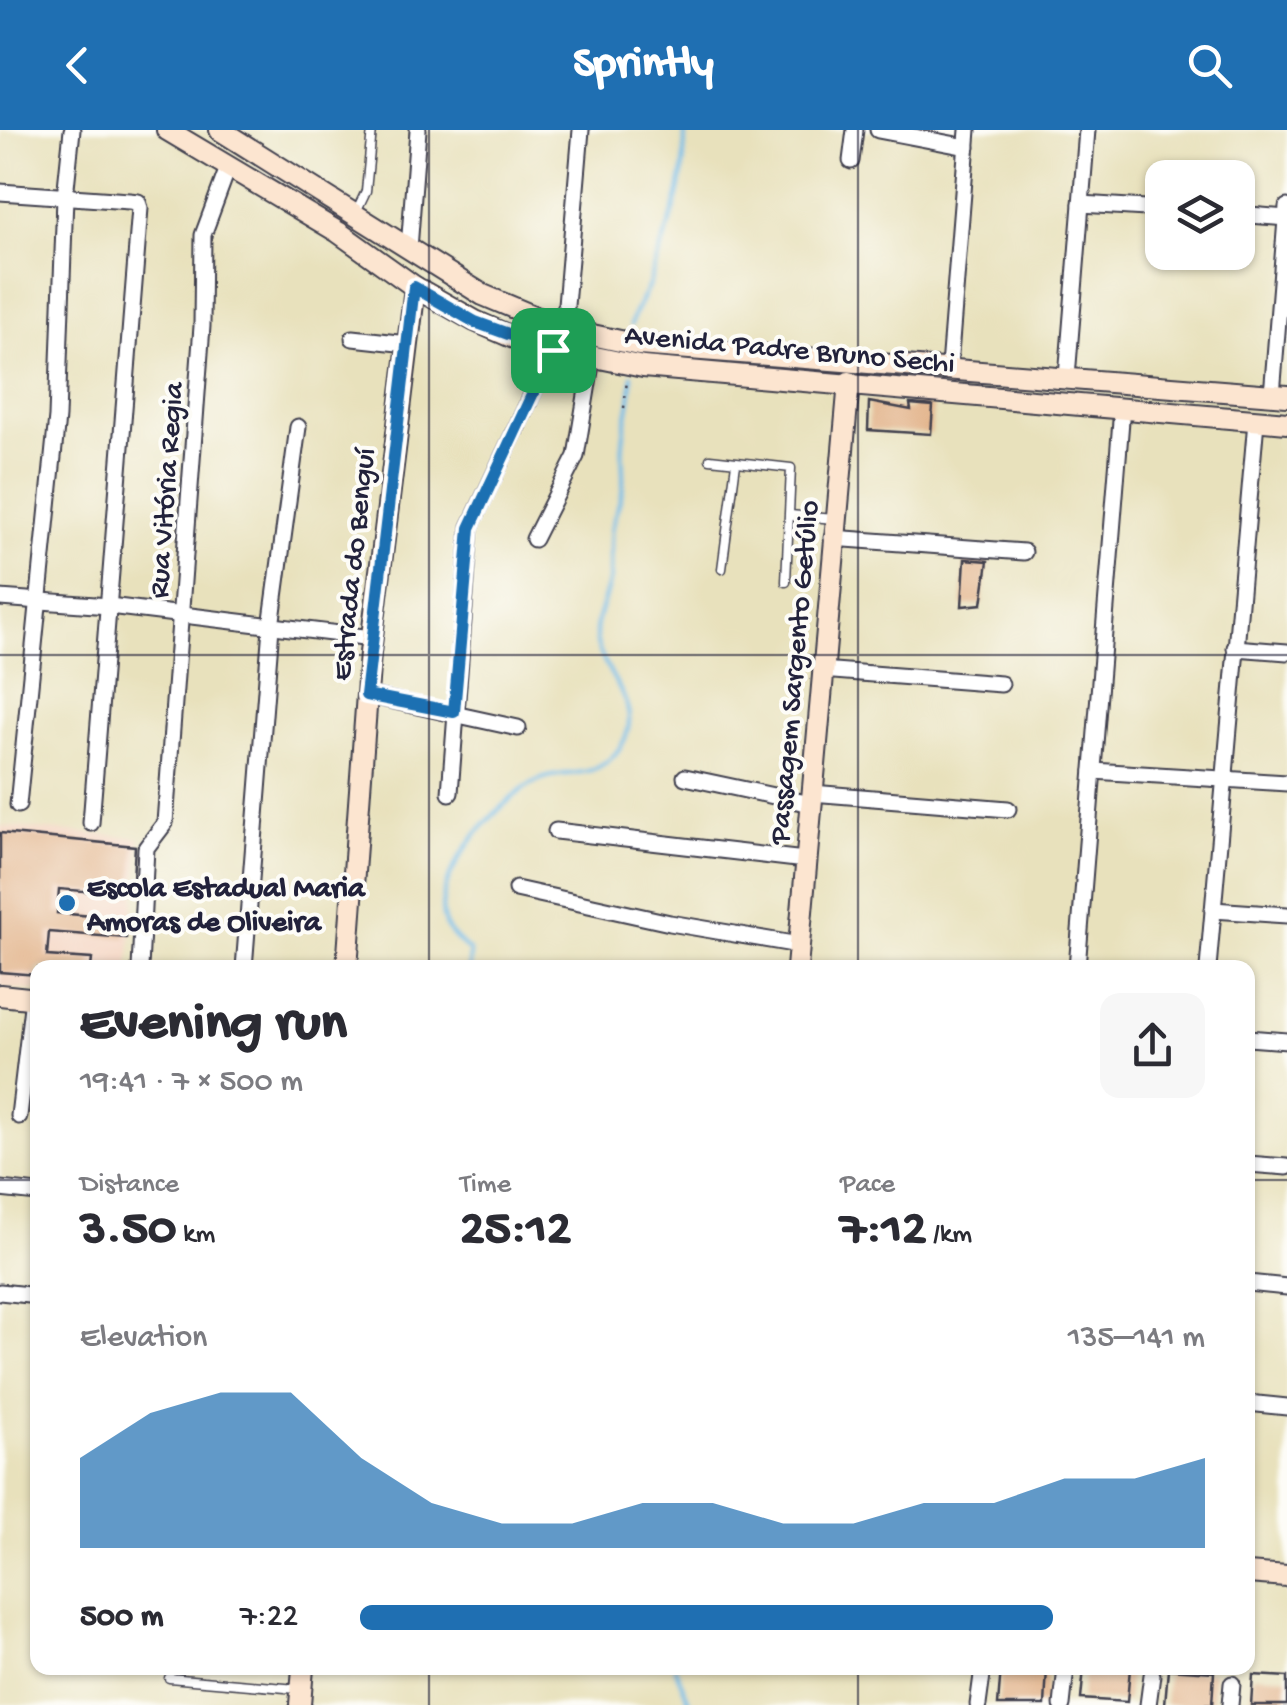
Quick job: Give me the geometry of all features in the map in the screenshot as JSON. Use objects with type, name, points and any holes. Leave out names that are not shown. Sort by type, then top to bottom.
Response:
[{"type":"main road","name":"Avenida Padre Bruno Sechi","points":[[167,130],[338,232],[414,287],[475,322],[553,350],[629,364],[1287,423]]},
{"type":"main road","name":"Avenida Padre Bruno Sechi","points":[[220,130],[483,295],[564,325],[639,345],[1279,396]]},
{"type":"main road","name":"Estrada do Benguí","points":[[348,960],[366,695],[414,287]]},
{"type":"main road","name":"Passagem Sargento Getúlio","points":[[797,960],[849,382]]},
{"type":"main road","points":[[0,996],[30,998]]},
{"type":"main road","points":[[1255,1574],[1287,1576]]},
{"type":"street","points":[[18,805],[57,417],[65,197],[72,130]]},
{"type":"street","points":[[409,248],[418,130]]},
{"type":"street","points":[[564,325],[580,130]]},
{"type":"street","points":[[851,161],[855,130]]},
{"type":"street","points":[[878,130],[968,138],[949,368]]},
{"type":"street","points":[[1067,377],[1087,130]]},
{"type":"street","name":"Rua Vitória Regia","points":[[140,960],[146,848],[165,822],[183,614],[202,326],[203,235],[229,165]]},
{"type":"street","points":[[0,192],[140,204],[91,823]]},
{"type":"street","points":[[1081,204],[1145,208]]},
{"type":"street","points":[[1279,396],[1287,208]]},
{"type":"street","points":[[1255,215],[1287,218]]},
{"type":"street","points":[[353,338],[407,344]]},
{"type":"street","points":[[450,793],[470,528],[553,350]]},
{"type":"street","points":[[534,539],[576,456],[592,359]]},
{"type":"street","points":[[1077,960],[1122,408]]},
{"type":"street","points":[[1209,960],[1256,420]]},
{"type":"street","points":[[245,960],[271,626],[298,428]]},
{"type":"street","points":[[833,529],[1024,552]]},
{"type":"street","points":[[0,598],[109,606],[372,638]]},
{"type":"street","points":[[1235,648],[1287,652]]},
{"type":"street","points":[[822,670],[1001,684]]},
{"type":"street","points":[[366,695],[518,728]]},
{"type":"street","points":[[1093,770],[1287,784]]},
{"type":"street","points":[[685,778],[811,798],[1008,808]]},
{"type":"street","points":[[556,831],[805,860]]},
{"type":"street","points":[[516,889],[798,945]]},
{"type":"street","points":[[1213,910],[1287,915]]},
{"type":"street","points":[[18,1116],[30,1033]]},
{"type":"street","points":[[1255,1039],[1287,1041]]},
{"type":"street","points":[[1255,1165],[1287,1168]]},
{"type":"street","points":[[0,1190],[30,1192]]},
{"type":"street","points":[[1255,1284],[1287,1287]]},
{"type":"street","points":[[0,1292],[30,1295]]},
{"type":"street","points":[[1255,1404],[1287,1408]]},
{"type":"street","points":[[978,1705],[982,1675]]},
{"type":"street","points":[[1062,1705],[1065,1675]]},
{"type":"street","points":[[1148,1705],[1152,1675]]},
{"type":"street","points":[[1230,1705],[1232,1684]]},
{"type":"lane","points":[[356,212],[366,191],[372,130]]},
{"type":"lane","points":[[710,460],[792,468],[786,582]]},
{"type":"lane","points":[[722,569],[736,463]]},
{"type":"lane","points":[[790,515],[833,529]]},
{"type":"lane","points":[[169,1678],[301,1697]]},
{"type":"path","points":[[624,408],[629,364]]},
{"type":"shaded area","name":"Escola Estadual Maria Amoras de Oliveira","points":[[0,826],[140,838],[130,960],[30,960],[30,990],[0,988]]},
{"type":"building","points":[[869,402],[911,410],[910,404],[933,406],[931,434],[868,430]]},
{"type":"building","points":[[965,559],[988,561],[982,604],[962,606]]},
{"type":"building","name":"Escola Estadual Maria Amoras de Oliveira","points":[[0,833],[135,846],[132,895],[59,889],[57,913],[127,919],[126,938],[49,932],[47,956],[92,960],[30,960],[30,974],[0,972]]},
{"type":"building","points":[[1000,1675],[1047,1675],[1045,1705],[998,1705]]},
{"type":"building","points":[[1083,1675],[1129,1675],[1127,1702],[1081,1699]]},
{"type":"building","points":[[1167,1675],[1214,1675],[1212,1705],[1165,1704]]},
{"type":"building","points":[[1253,1675],[1287,1677],[1287,1705],[1251,1705]]},
{"type":"waterway","points":[[631,325],[648,288],[674,209],[682,174],[685,130]]},
{"type":"waterway","points":[[470,960],[470,952],[447,928],[442,905],[447,885],[471,841],[523,789],[549,777],[596,768],[615,754],[625,739],[628,710],[602,657],[596,635],[610,577],[612,525],[623,487],[622,448],[632,375]]},
{"type":"waterway","points":[[678,1675],[691,1705]]},
{"type":"place","name":"Escola Estadual Maria Amoras de Oliveira","points":[[67,903]]},
{"type":"route","points":[[414,287],[475,322],[553,350],[470,528],[454,712],[366,695],[414,287]]}]
